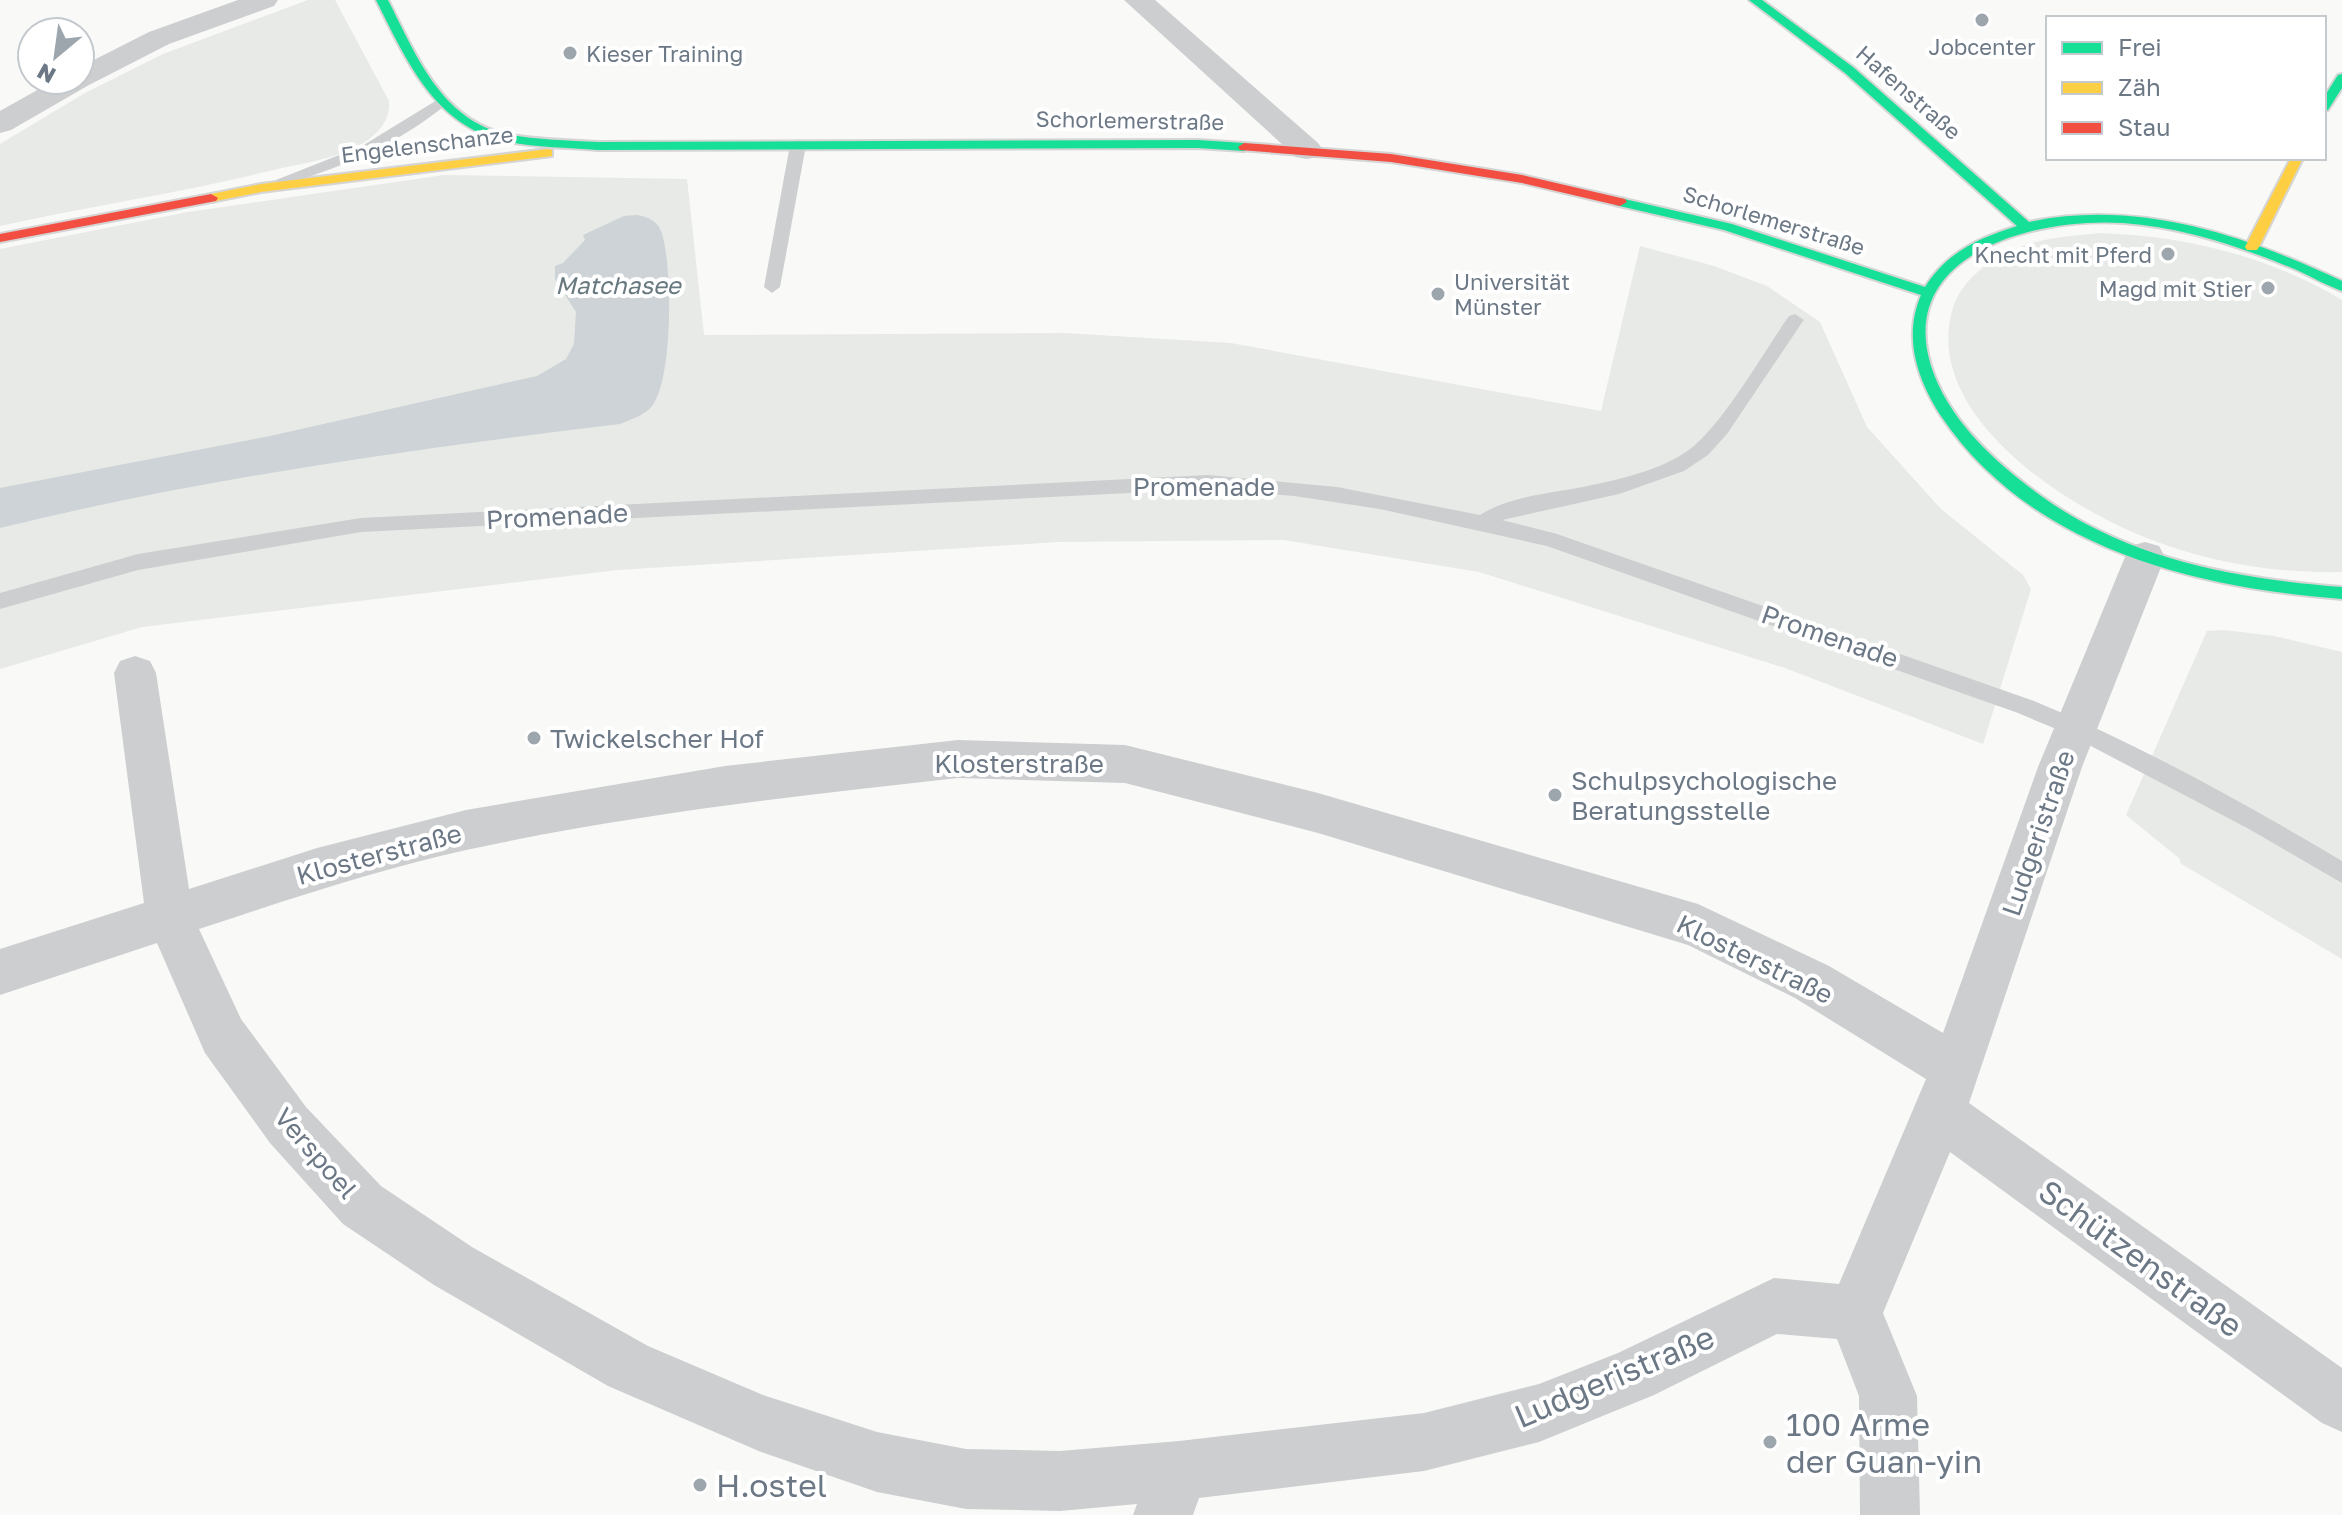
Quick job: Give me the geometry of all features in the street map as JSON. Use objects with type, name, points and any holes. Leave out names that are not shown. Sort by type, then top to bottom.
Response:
[{"type":"main road","name":"Schorlemerstraße","points":[[382,0],[442,101],[476,128],[508,135],[598,146],[1183,143],[1391,158],[1522,179],[1727,227],[1928,293]]},
{"type":"main road","name":"Hafenstraße","points":[[1755,0],[1849,70],[2026,227]]},
{"type":"main road","points":[[2326,104],[2342,78]]},
{"type":"main road","name":"Engelenschanze","points":[[0,238],[261,188],[465,166],[598,146]]},
{"type":"main road","points":[[2252,247],[2296,160]]},
{"type":"main road","points":[[2342,286],[2221,237],[2132,221],[2076,220],[2003,233],[1965,252],[1944,271],[1928,293],[1920,321],[1921,353],[1932,387],[1954,423],[1985,458],[2025,493],[2081,528],[2145,557],[2245,586],[2342,593]]},
{"type":"street","points":[[96,70],[159,38],[264,0]]},
{"type":"street","points":[[1138,0],[1307,150]]},
{"type":"street","points":[[0,124],[49,96]]},
{"type":"street","name":"Ludgeristraße","points":[[761,1423],[877,1462],[966,1479],[1060,1481],[1171,1493],[1424,1442],[1539,1413],[1634,1375],[1774,1306],[1855,1313],[1948,1091],[2076,728],[2145,557]]},
{"type":"street","name":"Verspoel","points":[[135,673],[169,915],[223,1036],[288,1125],[362,1205],[453,1266],[628,1366],[761,1423]]},
{"type":"street","name":"Klosterstraße","points":[[0,972],[317,869],[466,830],[725,785],[958,759],[1125,764],[1318,813],[1698,926],[1812,982],[1948,1091]]},
{"type":"street","name":"Schützenstraße","points":[[1948,1091],[2342,1403]]},
{"type":"street","points":[[1855,1313],[1888,1396],[1890,1515]]},
{"type":"lane","name":"Engelenschanze","points":[[261,188],[354,159],[407,129],[442,101]]},
{"type":"lane","points":[[772,287],[798,145]]},
{"type":"lane","points":[[1484,522],[1499,512],[1619,487],[1677,466],[1701,450],[1720,429],[1795,320]]},
{"type":"lane","name":"Promenade","points":[[0,601],[138,562],[361,525],[1208,482],[1271,484],[1484,522],[1550,539],[1970,685],[2076,728],[2257,822],[2342,873]]},
{"type":"shaded area","points":[[308,0],[335,0],[389,101],[389,110],[382,126],[369,139],[345,152],[202,186],[0,226],[0,144],[80,96],[96,96],[96,88],[163,54]]},
{"type":"shaded area","points":[[444,175],[687,179],[704,335],[1064,333],[1231,343],[1601,411],[1640,246],[1714,266],[1767,286],[1820,322],[1867,427],[1941,509],[2023,575],[2031,589],[1983,744],[1785,668],[1479,572],[1284,540],[1058,542],[618,570],[142,627],[0,669],[0,249],[188,212]]},
{"type":"shaded area","points":[[2100,233],[2164,239],[2226,251],[2285,271],[2342,300],[2342,572],[2243,565],[2147,538],[2061,493],[2008,452],[1985,427],[1966,400],[1953,371],[1948,340],[1958,297],[1972,278],[1990,262],[2023,246],[2061,237]]},
{"type":"shaded area","points":[[2207,631],[2274,636],[2342,652],[2342,959],[2180,863],[2180,859],[2126,815]]},
{"type":"water","name":"Matchasee","points":[[637,215],[654,222],[661,231],[668,268],[669,321],[659,392],[652,406],[637,417],[620,424],[386,455],[231,480],[0,528],[0,488],[270,436],[537,376],[566,359],[574,344],[576,312],[555,279],[555,266],[563,263],[585,240],[583,235],[624,216]]},
{"type":"traffic: fast","points":[[382,0],[409,54],[445,104],[459,118],[476,128],[520,140],[598,146],[1198,144],[1244,147]]},
{"type":"traffic: fast","points":[[1755,0],[1849,70],[2026,227]]},
{"type":"traffic: fast","points":[[2326,104],[2342,78]]},
{"type":"traffic: fast","points":[[1620,202],[1727,227],[1928,293]]},
{"type":"traffic: fast","points":[[2342,286],[2301,267],[2213,235],[2123,219],[2077,219],[2032,226],[1988,240],[1964,253],[1935,282],[1923,306],[1919,334],[1928,379],[1951,418],[1998,469],[2039,503],[2084,530],[2133,552],[2183,569],[2235,581],[2342,593]]},
{"type":"traffic: slow","points":[[211,198],[261,188],[548,153]]},
{"type":"traffic: slow","points":[[2252,247],[2296,160]]},
{"type":"traffic: jam","points":[[1244,147],[1391,158],[1522,179],[1620,202]]},
{"type":"traffic: jam","points":[[0,238],[211,198]]},
{"type":"place","name":"Jobcenter","points":[[1982,20]]},
{"type":"place","name":"Kieser Training","points":[[570,53]]},
{"type":"place","name":"Knecht mit Pferd","points":[[2168,254]]},
{"type":"place","name":"Magd mit Stier","points":[[2268,288]]},
{"type":"place","name":"Universität Münster","points":[[1438,294]]},
{"type":"place","name":"Twickelscher Hof","points":[[534,738]]},
{"type":"place","name":"Schulpsychologische Beratungsstelle","points":[[1555,795]]},
{"type":"place","name":"100 Arme der Guan-yin","points":[[1770,1442]]},
{"type":"place","name":"H.ostel","points":[[700,1485]]}]
